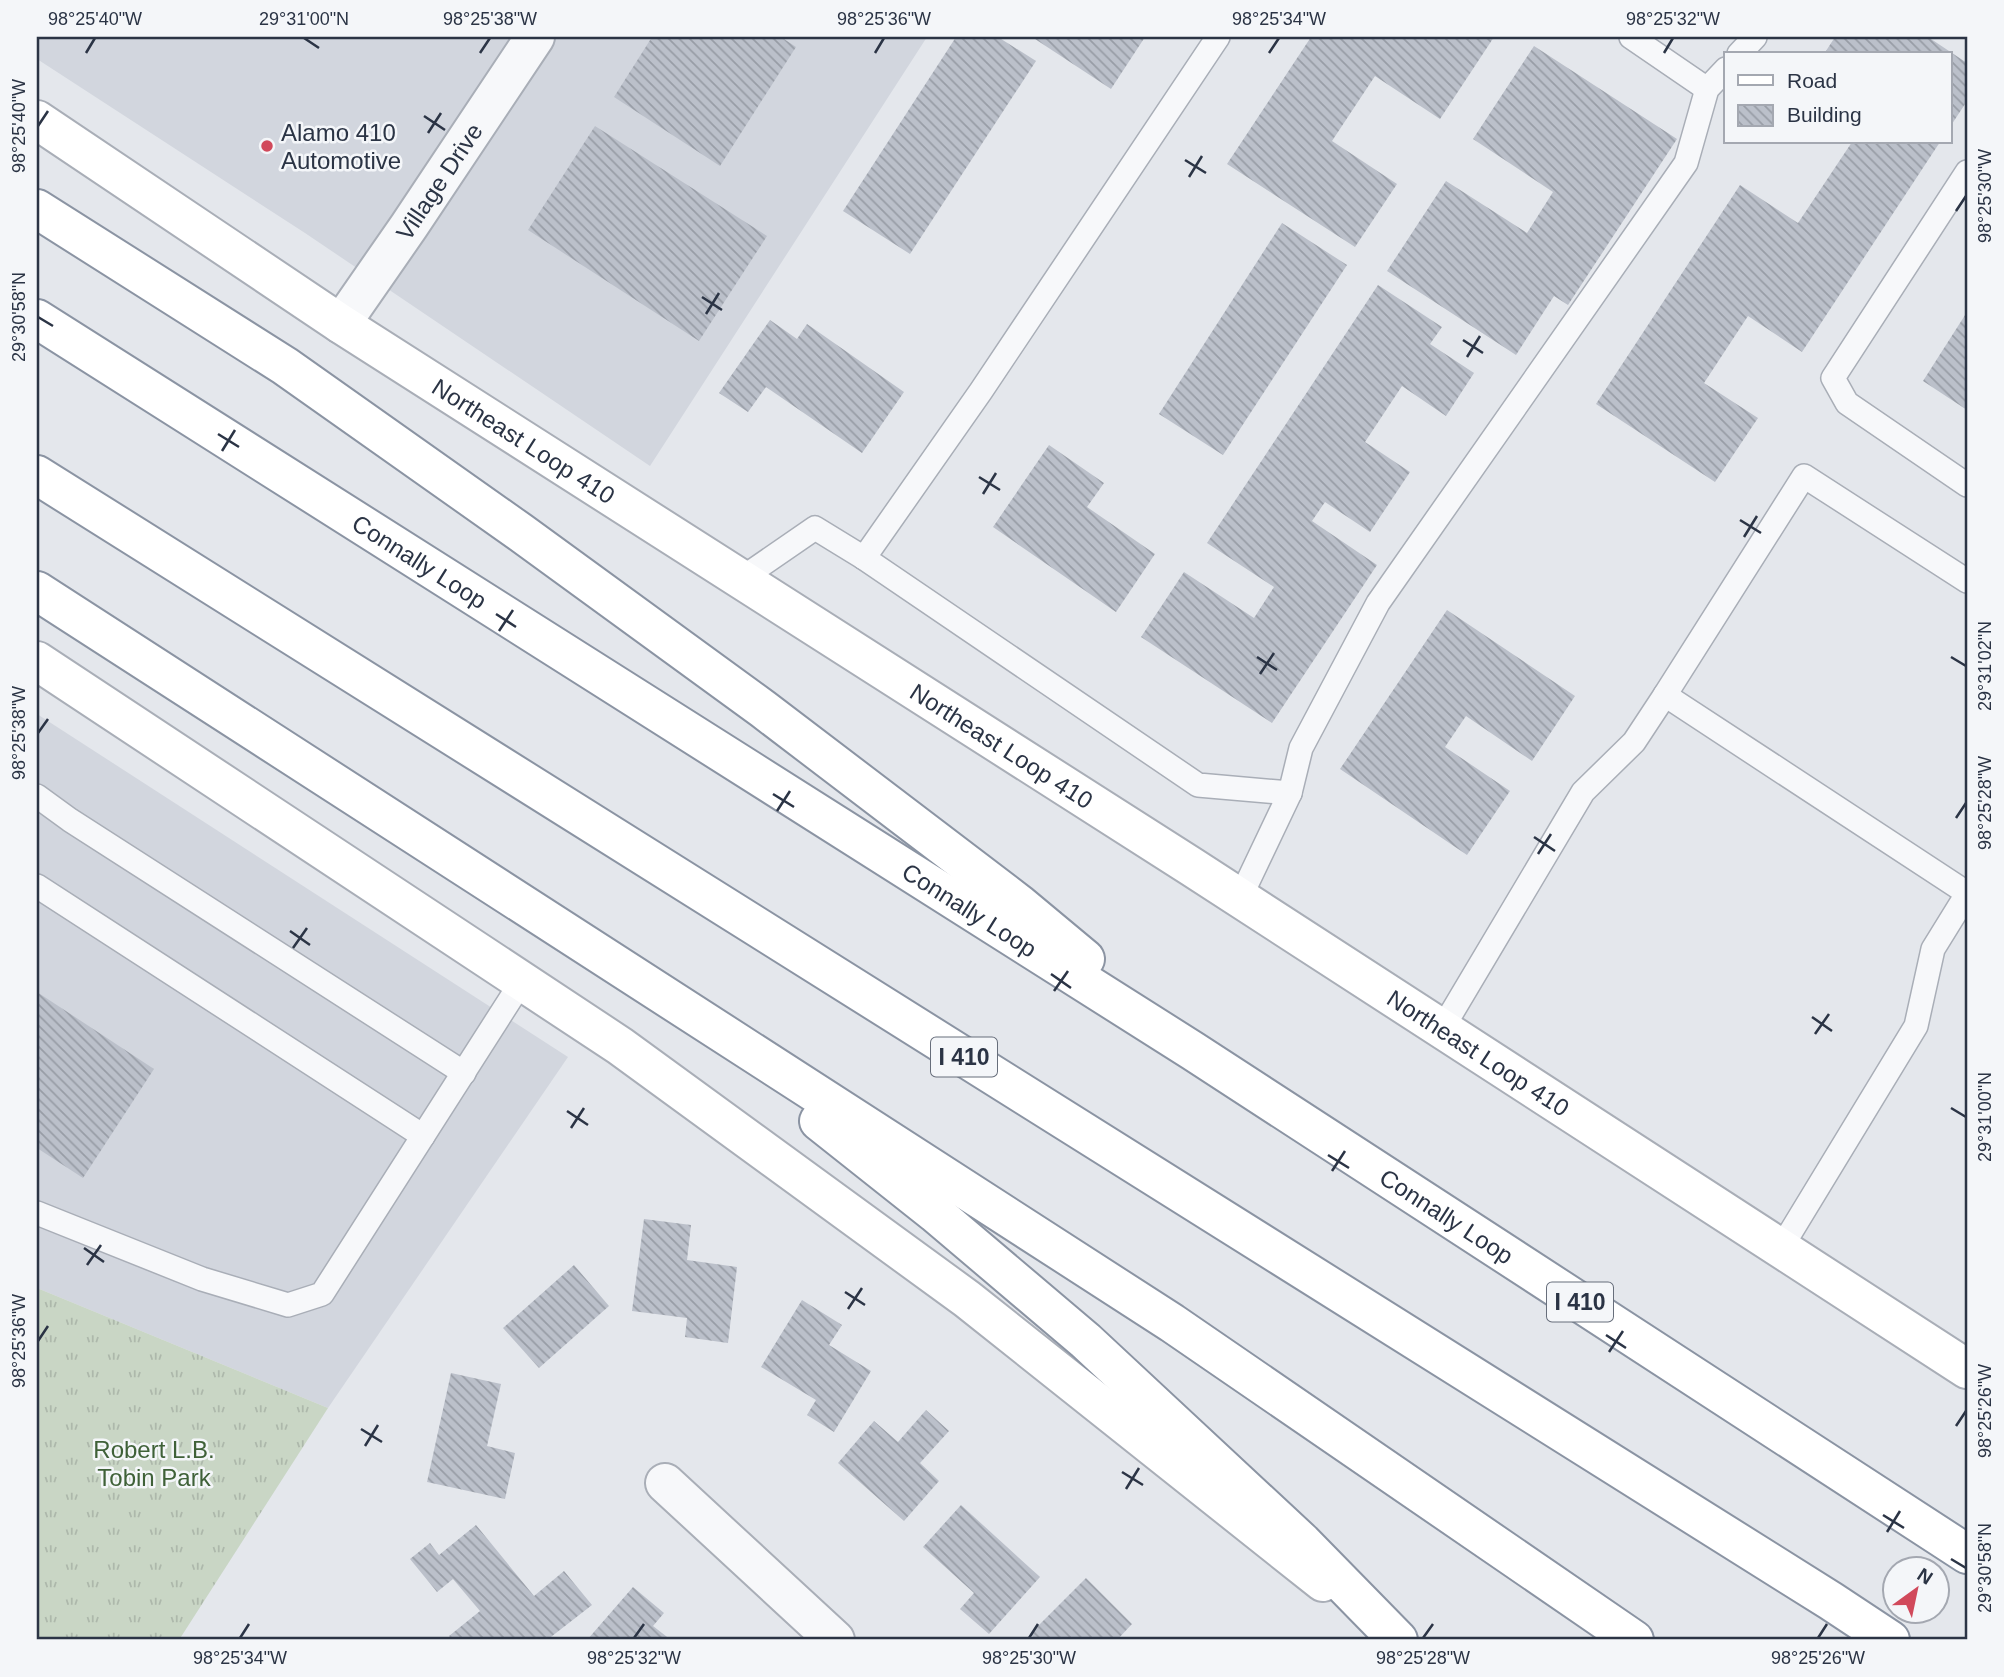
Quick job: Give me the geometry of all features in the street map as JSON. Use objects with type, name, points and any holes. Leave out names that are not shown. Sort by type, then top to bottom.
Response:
[{"type":"main road","name":"Northeast Loop 410","points":[[37,120],[341,324],[1240,898],[1967,1368]]},
{"type":"main road","points":[[37,209],[285,366],[542,548],[752,701],[1008,895],[1193,1051]]},
{"type":"main road","name":"Connally Loop","points":[[37,319],[1193,1051],[1967,1554]]},
{"type":"main road","name":"I 410","points":[[37,475],[1890,1640]]},
{"type":"main road","points":[[37,591],[1172,1323],[1634,1640]]},
{"type":"main road","points":[[37,661],[620,1046],[967,1299],[1397,1640]]},
{"type":"main road","points":[[565,931],[824,1125],[935,1213],[1076,1332],[1302,1542],[1397,1640]]},
{"type":"street","name":"Village Drive","points":[[341,324],[535,37]]},
{"type":"street","points":[[665,1483],[835,1640]]},
{"type":"lane","points":[[864,558],[981,391],[1218,37]]},
{"type":"lane","points":[[1631,37],[1707,89]]},
{"type":"lane","points":[[1741,52],[1755,37]]},
{"type":"lane","points":[[1240,898],[1290,793],[1301,748],[1378,603],[1686,163],[1707,89],[1724,71]]},
{"type":"lane","points":[[1967,172],[1833,378],[1847,403],[1967,485]]},
{"type":"lane","points":[[1442,1029],[1583,792],[1634,742],[1804,476],[1967,581]]},
{"type":"lane","points":[[741,579],[815,528],[864,558],[1198,785],[1290,793]]},
{"type":"lane","points":[[1665,695],[1967,894],[1933,949],[1916,1026],[1781,1248]]},
{"type":"lane","points":[[37,796],[70,820],[464,1073]]},
{"type":"lane","points":[[37,886],[423,1136]]},
{"type":"lane","points":[[37,1213],[202,1279],[288,1305],[322,1294],[522,981]]},
{"type":"shaded area","points":[[37,37],[927,37],[650,466],[305,233],[37,59]]},
{"type":"shaded area","points":[[37,714],[568,1057],[328,1408],[37,1288]]},
{"type":"green space","name":"Robert L.B. Tobin Park","points":[[37,1288],[328,1408],[179,1640],[37,1640]]},
{"type":"building","points":[[652,37],[781,37],[796,47],[720,166],[614,97]]},
{"type":"building","points":[[956,37],[998,37],[1036,61],[910,254],[843,211]]},
{"type":"building","points":[[1032,37],[1145,37],[1111,89]]},
{"type":"building","points":[[1311,37],[1494,37],[1440,119],[1375,76],[1332,141],[1397,184],[1355,247],[1227,164]]},
{"type":"building","points":[[1835,37],[1933,37],[1931,39],[1950,52],[1825,52]]},
{"type":"building","points":[[1534,46],[1677,139],[1568,305],[1554,296],[1516,355],[1387,271],[1446,181],[1527,233],[1553,192],[1473,139]]},
{"type":"building","points":[[1952,53],[1967,63],[1967,101],[1952,124]]},
{"type":"building","points":[[595,126],[767,236],[699,341],[528,230]]},
{"type":"building","points":[[1851,144],[1939,144],[1802,352],[1748,316],[1704,383],[1758,418],[1715,482],[1596,404],[1740,185],[1798,223]]},
{"type":"building","points":[[1282,223],[1347,265],[1223,455],[1159,414]]},
{"type":"building","points":[[1378,285],[1442,327],[1430,344],[1474,373],[1446,416],[1402,386],[1365,442],[1410,472],[1370,532],[1325,502],[1312,521],[1377,565],[1272,723],[1141,637],[1184,572],[1254,618],[1274,587],[1207,543]]},
{"type":"building","points":[[1967,312],[1967,410],[1923,381]]},
{"type":"building","points":[[770,320],[797,339],[807,324],[904,392],[862,453],[766,387],[748,412],[719,393]]},
{"type":"building","points":[[1049,445],[1104,483],[1087,507],[1155,554],[1116,612],[993,527]]},
{"type":"building","points":[[1447,610],[1575,696],[1532,761],[1466,716],[1445,747],[1510,791],[1467,855],[1340,769]]},
{"type":"building","points":[[37,992],[154,1069],[83,1178],[37,1148]]},
{"type":"building","points":[[644,1219],[691,1225],[687,1260],[737,1267],[728,1343],[685,1337],[687,1318],[632,1311]]},
{"type":"building","points":[[574,1265],[609,1306],[539,1368],[503,1328]]},
{"type":"building","points":[[802,1300],[842,1325],[829,1345],[871,1371],[834,1432],[807,1415],[816,1400],[761,1367]]},
{"type":"building","points":[[451,1373],[501,1384],[487,1446],[515,1453],[505,1499],[427,1482]]},
{"type":"building","points":[[926,1410],[949,1431],[920,1463],[939,1481],[904,1521],[838,1463],[874,1421],[898,1442]]},
{"type":"building","points":[[961,1505],[1040,1577],[989,1634],[960,1609],[974,1593],[923,1547]]},
{"type":"building","points":[[476,1525],[534,1596],[564,1571],[592,1605],[547,1640],[515,1640],[512,1637],[509,1640],[453,1640],[449,1636],[480,1611],[453,1579],[437,1592],[410,1559],[430,1543],[439,1555]]},
{"type":"building","points":[[1086,1578],[1132,1624],[1117,1640],[1036,1640],[1030,1634]]},
{"type":"building","points":[[633,1587],[664,1613],[653,1626],[671,1640],[587,1640]]},
{"type":"place","name":"Alamo 410 Automotive","points":[[267,146]]}]
